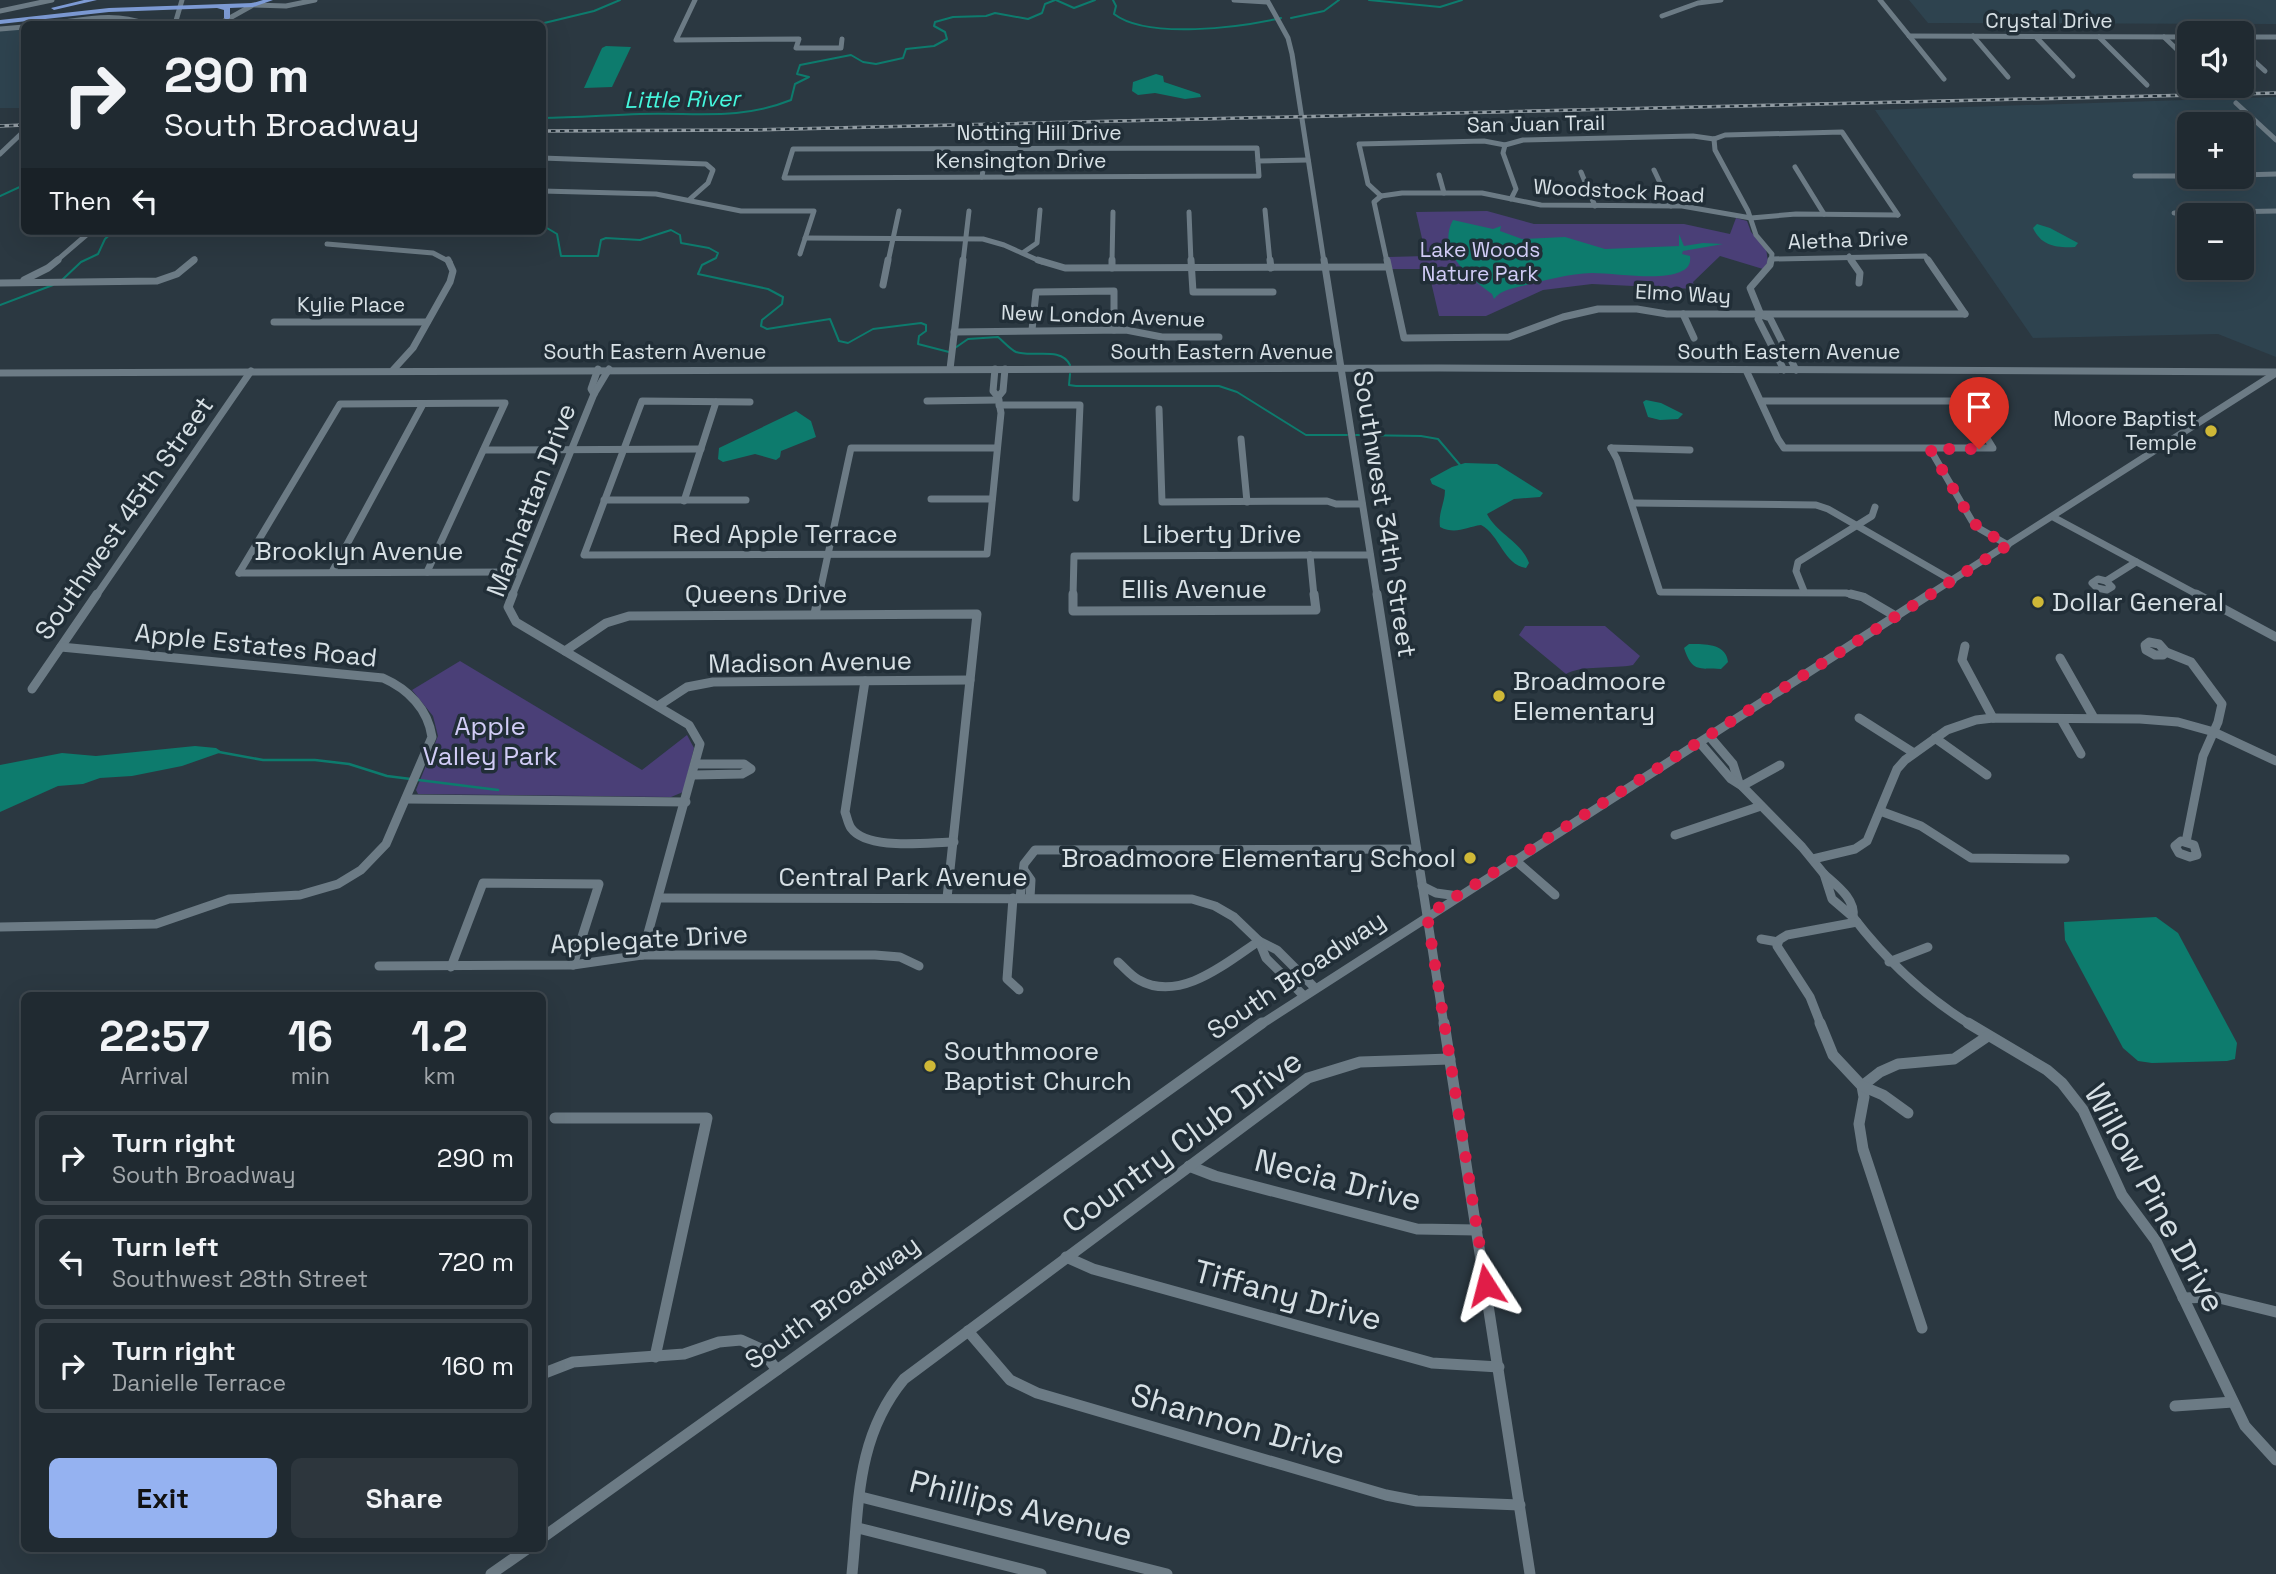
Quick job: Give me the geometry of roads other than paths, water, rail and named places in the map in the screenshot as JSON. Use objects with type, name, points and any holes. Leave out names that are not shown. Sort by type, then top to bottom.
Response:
[{"type":"highway","points":[[0,19],[92,0]]},
{"type":"highway","points":[[15,15],[159,0]]},
{"type":"highway","points":[[0,19],[210,3],[253,5],[273,2]]},
{"type":"highway","points":[[210,3],[227,9],[228,18]]},
{"type":"street","points":[[0,10],[52,0]]},
{"type":"street","points":[[176,21],[182,0]]},
{"type":"street","points":[[273,2],[315,0]]},
{"type":"street","points":[[695,0],[676,40],[799,40],[796,48],[841,48],[842,39]]},
{"type":"street","points":[[1234,0],[1267,1]]},
{"type":"street","points":[[1662,16],[1698,3],[1721,0]]},
{"type":"street","points":[[1880,0],[1944,79]]},
{"type":"street","name":"Southwest 34th Street","points":[[1267,1],[1288,38],[1292,54],[1531,1574]]},
{"type":"street","points":[[224,21],[253,5]]},
{"type":"street","points":[[80,21],[114,18],[138,21]]},
{"type":"street","points":[[0,29],[21,27]]},
{"type":"street","name":"Crystal Drive","points":[[1909,36],[2177,37]]},
{"type":"street","points":[[1973,36],[2008,77]]},
{"type":"street","points":[[2036,37],[2073,76]]},
{"type":"street","points":[[2099,37],[2147,85]]},
{"type":"street","points":[[2164,37],[2177,49]]},
{"type":"street","points":[[2254,37],[2276,37]]},
{"type":"street","points":[[2254,61],[2265,71]]},
{"type":"street","points":[[2236,103],[2276,139]]},
{"type":"street","name":"San Juan Trail","points":[[1381,196],[1368,184],[1359,144],[1484,141],[1505,145],[1516,141],[1544,139],[1693,136],[1714,139],[1726,135],[1842,132],[1898,215]]},
{"type":"street","points":[[0,154],[21,134]]},
{"type":"street","points":[[1714,139],[1715,150],[1751,218],[1754,230],[1769,247],[1772,259],[1750,288],[1761,314],[1759,319],[1784,370]]},
{"type":"street","points":[[1505,145],[1503,152],[1516,189],[1511,199]]},
{"type":"street","name":"Notting Hill Drive","points":[[784,178],[793,149],[1257,148],[1259,163]]},
{"type":"street","points":[[982,177],[986,149]]},
{"type":"street","points":[[546,158],[706,163],[713,170],[712,177],[703,189],[690,199]]},
{"type":"street","points":[[1259,163],[1308,162]]},
{"type":"street","name":"Kensington Drive","points":[[784,178],[1259,176],[1259,163]]},
{"type":"street","points":[[1795,167],[1824,214]]},
{"type":"street","points":[[1654,170],[1671,205]]},
{"type":"street","points":[[1581,172],[1595,206]]},
{"type":"street","points":[[2254,174],[2276,174]]},
{"type":"street","points":[[1438,175],[1444,192]]},
{"type":"street","points":[[2135,176],[2177,176]]},
{"type":"street","points":[[546,191],[656,194],[741,211],[814,211],[800,254]]},
{"type":"street","name":"Woodstock Road","points":[[1381,196],[1402,192],[1482,193],[1541,205],[1671,205],[1751,218],[1824,214],[1898,215]]},
{"type":"street","points":[[805,238],[965,238],[998,241],[1056,267],[1271,268],[1387,264],[1374,205],[1376,198],[1381,196]]},
{"type":"street","points":[[1024,252],[1037,243],[1040,210]]},
{"type":"street","points":[[1265,210],[1271,268]]},
{"type":"street","points":[[883,285],[899,211]]},
{"type":"street","points":[[950,369],[969,211]]},
{"type":"street","points":[[2174,213],[2276,211]]},
{"type":"street","points":[[1112,268],[1113,212]]},
{"type":"street","points":[[1189,212],[1193,292],[1273,292]]},
{"type":"street","points":[[15,283],[48,268],[86,235]]},
{"type":"street","points":[[327,244],[422,252],[449,259],[454,267],[453,275],[413,348],[393,370]]},
{"type":"street","points":[[1849,256],[1860,273],[1859,283]]},
{"type":"street","name":"Aletha Drive","points":[[1772,259],[1924,256],[1965,314]]},
{"type":"street","points":[[0,283],[157,281],[177,274],[195,259]]},
{"type":"street","name":"Elmo Way","points":[[1387,264],[1404,338],[1509,337],[1563,317],[1598,309],[1628,308],[1661,314],[1965,314]]},
{"type":"street","points":[[1032,330],[1036,292],[1114,291],[1114,330]]},
{"type":"street","points":[[1683,314],[1693,338]]},
{"type":"street","points":[[1761,314],[1769,318],[1796,370]]},
{"type":"street","name":"Kylie Place","points":[[274,322],[427,322]]},
{"type":"street","name":"New London Avenue","points":[[955,330],[1114,330],[1142,331],[1162,337],[1219,337]]},
{"type":"street","points":[[404,370],[413,356],[413,348]]},
{"type":"street","name":"Manhattan Drive","points":[[594,394],[591,389],[598,369]]},
{"type":"street","name":"Manhattan Drive","points":[[609,369],[594,394],[508,603],[511,617],[693,730],[700,744],[697,764]]},
{"type":"street","points":[[995,369],[993,391],[999,401]]},
{"type":"street","points":[[931,499],[992,499],[999,401],[1005,369]]},
{"type":"street","name":"South Eastern Avenue","points":[[0,373],[1005,369],[2276,373]]},
{"type":"street","points":[[1746,370],[1784,448],[1993,448]]},
{"type":"street","name":"Southwest 45th Street","points":[[32,689],[251,371]]},
{"type":"street","name":"South Broadway","points":[[546,1535],[1303,995],[2276,373]]},
{"type":"street","points":[[746,500],[604,500],[642,401],[750,402]]},
{"type":"street","points":[[927,401],[1080,405],[1076,498]]},
{"type":"street","points":[[1760,401],[1964,401],[1993,448]]},
{"type":"street","points":[[684,501],[716,402]]},
{"type":"street","points":[[239,573],[340,404],[505,403],[427,572]]},
{"type":"street","points":[[332,572],[423,404]]},
{"type":"street","points":[[1159,409],[1161,502],[1327,501],[1336,504],[1362,501]]},
{"type":"street","points":[[1241,439],[1247,502]]},
{"type":"street","points":[[814,614],[851,448],[997,448]]},
{"type":"street","points":[[484,450],[701,449]]},
{"type":"street","points":[[1690,450],[1611,449],[1632,503],[1660,592],[1855,594],[1897,617]]},
{"type":"street","points":[[1930,449],[1972,521],[1980,529],[2008,545]]},
{"type":"street","name":"Red Apple Terrace","points":[[604,500],[584,555],[986,554],[992,499]]},
{"type":"street","points":[[1632,503],[1809,504],[1828,509],[1953,581]]},
{"type":"street","points":[[1804,592],[1797,571],[1798,562],[1871,516],[1875,507]]},
{"type":"street","points":[[2053,517],[2276,637]]},
{"type":"street","name":"Ellis Avenue","points":[[1073,611],[1316,610],[1310,555]]},
{"type":"street","name":"Liberty Drive","points":[[1073,611],[1074,556],[1370,555]]},
{"type":"street","points":[[2106,581],[2136,562]]},
{"type":"street","name":"Brooklyn Avenue","points":[[239,573],[521,572]]},
{"type":"street","name":"Queens Drive","points":[[565,651],[606,623],[629,616],[977,614],[970,681]]},
{"type":"street","points":[[1965,646],[1962,660],[1993,718]]},
{"type":"street","name":"Apple Estates Road","points":[[61,647],[367,674],[390,680],[405,691],[425,714],[432,730],[427,751],[406,799]]},
{"type":"street","points":[[2166,652],[2191,662],[2220,701],[2221,712],[2203,756],[2186,842]]},
{"type":"street","points":[[2060,658],[2094,718]]},
{"type":"street","points":[[865,681],[845,812],[851,829],[869,840],[954,842]]},
{"type":"street","points":[[947,898],[970,681]]},
{"type":"street","name":"Madison Avenue","points":[[658,706],[681,689],[701,683],[970,681]]},
{"type":"street","points":[[1859,718],[1914,753]]},
{"type":"street","points":[[1813,859],[1862,845],[1870,836],[1897,769],[1935,738],[1959,725],[1993,718],[2160,719],[2214,732],[2276,761]]},
{"type":"street","points":[[2061,719],[2081,754]]},
{"type":"street","name":"Willow Pine Drive","points":[[1710,737],[1728,757],[1739,776],[1740,785]]},
{"type":"street","points":[[1935,738],[1987,775]]},
{"type":"street","name":"Willow Pine Drive","points":[[1700,743],[1731,779],[1813,859],[1824,874],[1832,899],[1855,919],[1889,962],[1926,996],[2047,1070],[2062,1083],[2083,1110],[2123,1195],[2156,1241],[2245,1426],[2276,1460]]},
{"type":"street","points":[[642,955],[697,764],[744,764],[751,769],[742,775],[694,775]]},
{"type":"street","points":[[1740,785],[1780,765]]},
{"type":"street","points":[[0,927],[156,925],[229,899],[311,893],[338,884],[361,870],[386,844],[406,799],[686,802]]},
{"type":"street","points":[[1675,835],[1761,806]]},
{"type":"street","points":[[1880,811],[1921,826],[1970,858],[2064,859]]},
{"type":"street","points":[[1018,990],[1007,979],[1021,898],[1031,880],[1024,870],[1028,854],[1035,850],[1416,849]]},
{"type":"street","points":[[1515,860],[1555,895]]},
{"type":"street","points":[[451,967],[482,883],[599,884],[573,965]]},
{"type":"street","points":[[1422,886],[1436,893],[1458,896]]},
{"type":"street","name":"Central Park Avenue","points":[[659,898],[1192,899],[1215,906],[1234,917],[1259,941],[1277,950],[1315,988]]},
{"type":"street","points":[[1761,939],[1777,942],[1787,935],[1855,919]]},
{"type":"street","points":[[1118,962],[1140,980],[1154,985],[1176,985],[1198,980],[1259,941]]},
{"type":"street","name":"Central Park Avenue","points":[[1259,941],[1266,958],[1303,995]]},
{"type":"street","points":[[1777,942],[1810,997],[1833,1055],[1863,1086],[1883,1095],[1908,1114]]},
{"type":"street","points":[[1889,962],[1928,947]]},
{"type":"street","name":"Applegate Drive","points":[[379,966],[573,965],[642,955],[875,955],[900,957],[919,966]]},
{"type":"street","points":[[1279,971],[1290,963]]},
{"type":"street","points":[[1863,1086],[1880,1072],[1898,1064],[1954,1059],[1988,1036]]},
{"type":"street","name":"Country Club Drive","points":[[852,1574],[868,1442],[880,1408],[904,1378],[1290,1091],[1322,1071],[1363,1060],[1450,1059]]},
{"type":"street","points":[[1863,1086],[1864,1097],[1859,1124],[1863,1149],[1922,1328]]},
{"type":"street","points":[[555,1118],[707,1118],[655,1357]]},
{"type":"street","name":"Necia Drive","points":[[1189,1166],[1214,1176],[1417,1229],[1477,1230]]},
{"type":"street","name":"Tiffany Drive","points":[[1066,1258],[1093,1269],[1432,1363],[1499,1367]]},
{"type":"street","points":[[2183,1298],[2215,1297],[2276,1312]]},
{"type":"street","name":"Shannon Drive","points":[[968,1331],[1010,1380],[1037,1393],[1386,1495],[1417,1501],[1520,1505]]},
{"type":"street","points":[[546,1372],[573,1362],[684,1354],[719,1342],[741,1340],[761,1349],[777,1370]]},
{"type":"street","points":[[2175,1406],[2194,1402],[2233,1402]]},
{"type":"street","name":"Phillips Avenue","points":[[861,1497],[1167,1574]]},
{"type":"street","name":"Phillips Avenue","points":[[858,1528],[1041,1574]]},
{"type":"street","points":[[491,1574],[523,1552]]},
{"type":"waterway","points":[[546,23],[594,11],[620,0]]},
{"type":"waterway","name":"Little River","points":[[546,118],[716,114],[772,107],[791,100],[795,84],[809,77],[797,74],[800,65],[851,55],[863,62],[876,64],[903,58],[906,49],[934,46],[947,39],[945,32],[934,26],[935,22],[953,17],[986,16],[995,13],[1028,19],[1042,13],[1045,4],[1055,0]]},
{"type":"waterway","name":"Little River","points":[[1056,0],[1074,8],[1095,0]]},
{"type":"waterway","name":"Little River","points":[[1113,0],[1116,6],[1114,14],[1129,22],[1149,27],[1220,28],[1281,18]]},
{"type":"waterway","name":"Little River","points":[[1291,18],[1324,11],[1339,0]]},
{"type":"waterway","name":"Little River","points":[[1369,0],[1440,7],[1462,0]]},
{"type":"waterway","name":"Little River","points":[[0,196],[21,186]]},
{"type":"waterway","points":[[546,227],[557,234],[561,256],[598,256],[601,240],[606,238],[640,240],[671,230],[680,235],[681,243],[709,248],[718,253],[716,258],[702,265],[698,274],[768,289],[783,297],[782,304],[762,320],[761,326],[767,329],[830,319],[839,341],[848,343],[873,329],[921,323],[926,325],[926,331],[919,336],[918,344],[949,352]]},
{"type":"waterway","points":[[62,280],[81,262],[98,254],[110,235]]},
{"type":"waterway","points":[[0,305],[53,285]]},
{"type":"waterway","points":[[955,348],[968,339],[998,337],[1016,352],[1053,354],[1066,359],[1070,365]]},
{"type":"waterway","points":[[1070,374],[1069,385],[1076,386],[1219,386],[1237,392],[1306,435],[1347,435]]},
{"type":"waterway","points":[[1356,435],[1421,436],[1438,439],[1460,465]]},
{"type":"waterway","points":[[219,752],[263,760],[315,760],[349,764],[387,776],[498,790]]},
{"type":"railway","points":[[546,131],[750,130],[2276,93]]},
{"type":"railway","points":[[0,126],[21,125]]},
{"type":"place","name":"Moore Baptist Temple","points":[[2211,431]]},
{"type":"place","name":"Dollar General","points":[[2038,602]]},
{"type":"place","name":"Broadmoore Elementary","points":[[1499,696]]},
{"type":"place","name":"Broadmoore Elementary School","points":[[1470,858]]},
{"type":"place","name":"Southmoore Baptist Church","points":[[930,1066]]},
{"type":"park label","name":"Lake Woods Nature Park","points":[[1480,262]]},
{"type":"park label","name":"Apple Valley Park","points":[[490,741]]}]
